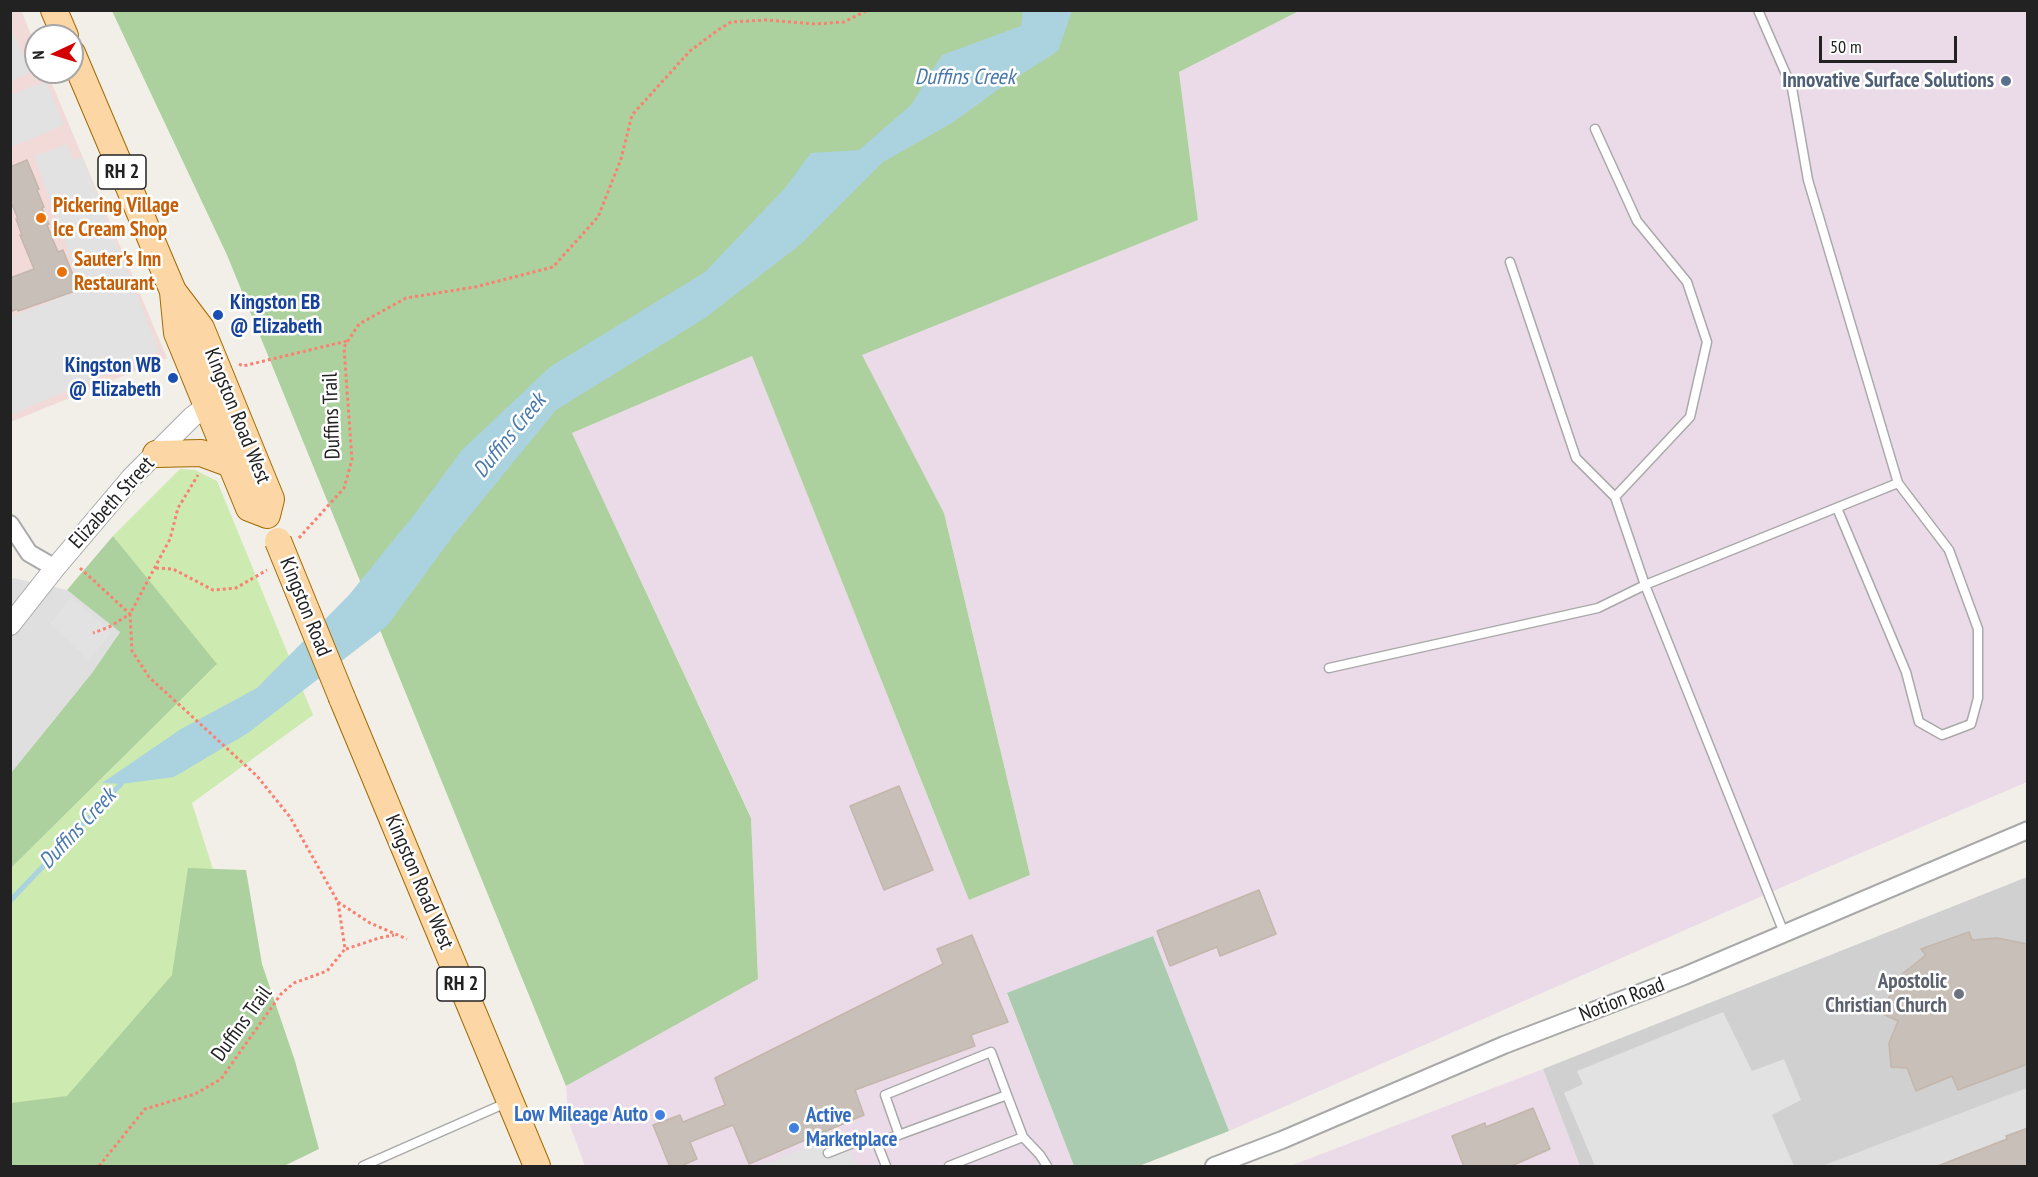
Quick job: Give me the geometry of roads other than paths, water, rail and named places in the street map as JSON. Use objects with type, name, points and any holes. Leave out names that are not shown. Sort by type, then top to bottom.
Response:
[{"type":"main road","points":[[54,10],[60,24]]},
{"type":"main road","name":"Kingston Road West","points":[[84,81],[173,291],[201,328],[231,464],[249,508],[267,515],[271,499],[218,400]]},
{"type":"main road","points":[[156,454],[201,453],[231,464]]},
{"type":"main road","name":"Kingston Road","points":[[267,515],[342,698]]},
{"type":"main road","name":"Kingston Road West","points":[[342,698],[537,1167]]},
{"type":"street","name":"Elizabeth Street","points":[[10,625],[132,477],[192,417],[218,400]]},
{"type":"street","points":[[10,524],[29,553],[55,568]]},
{"type":"street","name":"Notion Road","points":[[1214,1167],[1504,1046],[1684,976],[2028,830]]},
{"type":"lane","points":[[1758,10],[1792,88],[1808,180],[1898,483],[1949,550],[1978,628],[1978,698],[1971,724],[1942,735],[1919,722],[1906,672],[1837,508]]},
{"type":"lane","points":[[1595,129],[1637,221],[1687,282],[1707,342],[1690,417],[1615,497]]},
{"type":"lane","points":[[1510,262],[1576,458],[1615,497],[1645,585],[1784,933]]},
{"type":"lane","points":[[1329,668],[1598,608],[1645,585],[1898,483]]},
{"type":"lane","points":[[899,1135],[885,1095],[991,1052],[1023,1137],[1040,1155],[1047,1167]]},
{"type":"lane","points":[[828,1154],[866,1138],[877,1143],[1006,1095]]},
{"type":"lane","points":[[363,1167],[509,1101]]},
{"type":"lane","points":[[948,1167],[1023,1137]]},
{"type":"lane","points":[[877,1143],[886,1167]]},
{"type":"water","name":"Duffins Creek","points":[[1023,11],[1072,11],[1058,51],[1003,86],[952,123],[883,162],[801,244],[705,318],[556,410],[453,536],[387,626],[248,733],[174,777],[121,784],[102,783],[181,729],[257,688],[349,595],[417,511],[462,450],[550,367],[705,272],[785,188],[811,153],[859,150],[911,105],[942,55],[1021,26]]},
{"type":"waterway","name":"Duffins Creek","points":[[10,901],[121,784]]},
{"type":"place","name":"Innovative Surface Solutions","points":[[2006,81]]},
{"type":"place","name":"Pickering Village Ice Cream Shop","points":[[41,218]]},
{"type":"place","name":"Sauter's Inn Restaurant","points":[[62,272]]},
{"type":"place","name":"Kingston EB @ Elizabeth","points":[[218,315]]},
{"type":"place","name":"Kingston WB @ Elizabeth","points":[[173,378]]},
{"type":"place","name":"Apostolic Christian Church","points":[[1959,994]]},
{"type":"place","name":"Low Mileage Auto","points":[[660,1115]]},
{"type":"place","name":"Active Marketplace","points":[[794,1128]]}]
